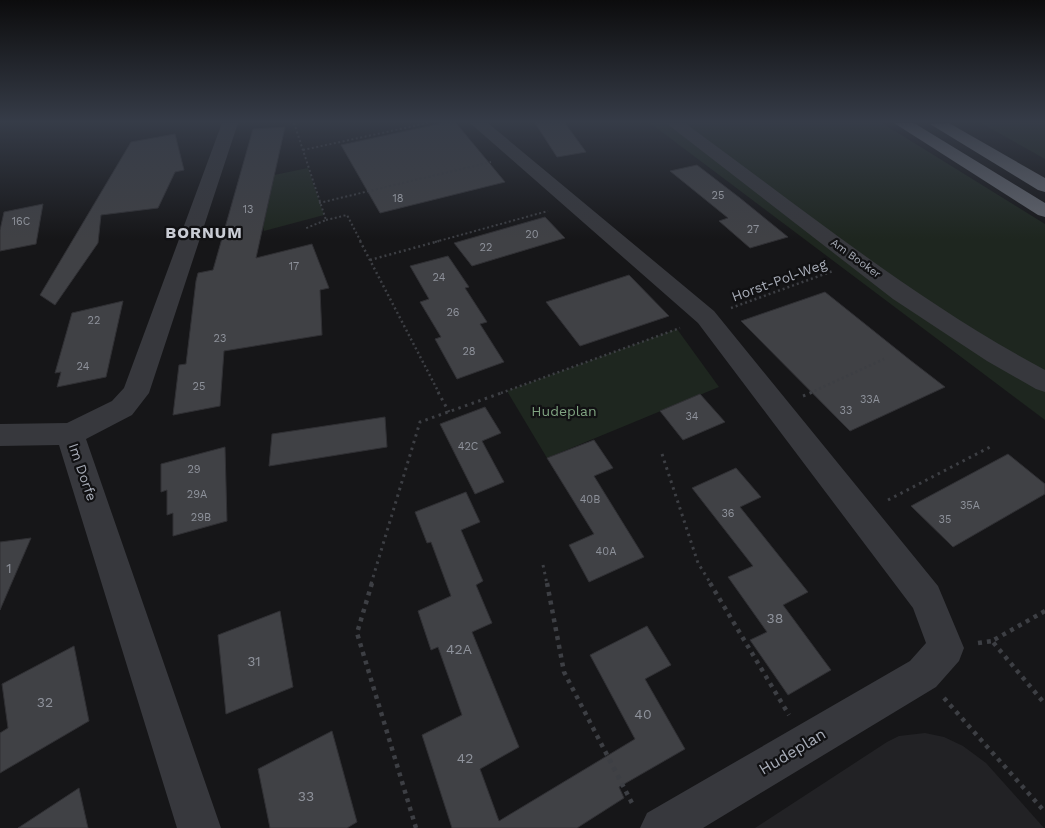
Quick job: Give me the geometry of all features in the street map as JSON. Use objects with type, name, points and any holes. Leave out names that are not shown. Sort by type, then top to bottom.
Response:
[{"type":"highway","points":[[965,162],[1045,211]]},
{"type":"highway","points":[[1003,162],[1045,186]]},
{"type":"street","name":"Im Dorfe","points":[[199,828],[70,434],[122,408],[136,394],[217,162]]},
{"type":"street","name":"Hudeplan","points":[[524,162],[706,317],[926,598],[946,648],[923,674],[662,828]]},
{"type":"street","name":"Am Booker","points":[[726,162],[859,261],[994,356],[1045,382]]},
{"type":"street","points":[[0,435],[70,434]]},
{"type":"path","points":[[307,162],[326,220]]},
{"type":"path","points":[[319,203],[489,162]]},
{"type":"path","points":[[370,260],[573,204]]},
{"type":"path","points":[[304,229],[326,220],[347,215],[449,412]]},
{"type":"path","name":"Horst-Pol-Weg","points":[[416,828],[357,633],[420,422],[859,261]]},
{"type":"path","points":[[777,408],[884,359]]},
{"type":"path","points":[[860,514],[990,447]]},
{"type":"path","points":[[662,454],[698,562],[806,743]]},
{"type":"path","points":[[543,565],[564,672],[636,811]]},
{"type":"path","points":[[1045,611],[992,641],[1045,704]]},
{"type":"path","points":[[923,674],[1045,812]]},
{"type":"shaded area","points":[[925,733],[944,737],[963,746],[986,763],[1044,828],[755,828],[887,742],[899,736]]},
{"type":"green space","points":[[701,162],[944,162],[1045,224],[1045,420]]},
{"type":"green space","points":[[308,168],[324,215],[264,231],[263,227],[274,175]]},
{"type":"green space","name":"Hudeplan","points":[[677,329],[719,387],[547,458],[507,391]]},
{"type":"building","points":[[119,162],[182,162],[184,170],[175,172],[158,208],[101,215],[98,243],[55,305],[40,295]]},
{"type":"building","points":[[244,162],[277,162],[256,258],[312,244],[329,288],[320,290],[322,335],[224,351],[220,406],[173,415],[179,365],[186,364],[198,273],[213,270]]},
{"type":"building","points":[[351,162],[488,162],[505,182],[380,213]]},
{"type":"building","points":[[697,165],[788,237],[750,248],[719,221],[728,218],[670,171]]},
{"type":"building","points":[[43,204],[36,244],[0,251],[0,230],[4,212]]},
{"type":"building","points":[[545,217],[565,238],[472,266],[454,243]]},
{"type":"building","points":[[448,256],[469,287],[465,288],[487,322],[480,324],[504,362],[457,379],[435,339],[441,337],[420,302],[429,299],[410,266]]},
{"type":"building","points":[[629,275],[669,316],[580,346],[546,302]]},
{"type":"building","points":[[825,292],[945,387],[850,431],[741,321]]},
{"type":"building","points":[[123,301],[106,377],[57,387],[61,372],[55,373],[72,313]]},
{"type":"building","points":[[700,394],[725,422],[683,440],[660,411]]},
{"type":"building","points":[[485,407],[501,433],[482,441],[504,482],[475,494],[440,424]]},
{"type":"building","points":[[385,417],[387,447],[269,466],[272,434]]},
{"type":"building","points":[[594,440],[613,468],[594,476],[644,557],[589,582],[569,545],[594,534],[547,458]]},
{"type":"building","points":[[225,447],[227,521],[173,536],[173,513],[167,515],[167,490],[161,492],[161,464]]},
{"type":"building","points":[[1008,454],[1045,484],[1045,494],[953,547],[911,506]]},
{"type":"building","points":[[736,468],[761,497],[740,507],[808,592],[783,605],[831,670],[788,695],[750,640],[767,632],[728,577],[753,566],[692,488]]},
{"type":"building","points":[[466,492],[480,522],[461,530],[483,581],[476,585],[492,623],[472,632],[519,747],[480,769],[499,821],[635,739],[590,655],[647,626],[671,665],[645,679],[685,749],[619,787],[624,798],[577,828],[452,828],[422,735],[462,715],[438,647],[431,650],[418,611],[451,596],[431,542],[427,543],[415,512]]},
{"type":"building","points":[[31,538],[0,610],[0,542]]},
{"type":"building","points":[[280,611],[293,687],[226,714],[218,635]]},
{"type":"building","points":[[74,646],[89,721],[0,773],[0,733],[8,728],[2,684]]},
{"type":"building","points":[[332,731],[357,822],[347,828],[270,828],[258,769]]},
{"type":"building","points":[[79,788],[88,828],[18,828]]},
{"type":"district","name":"BORNUM","points":[[204,232]]}]
